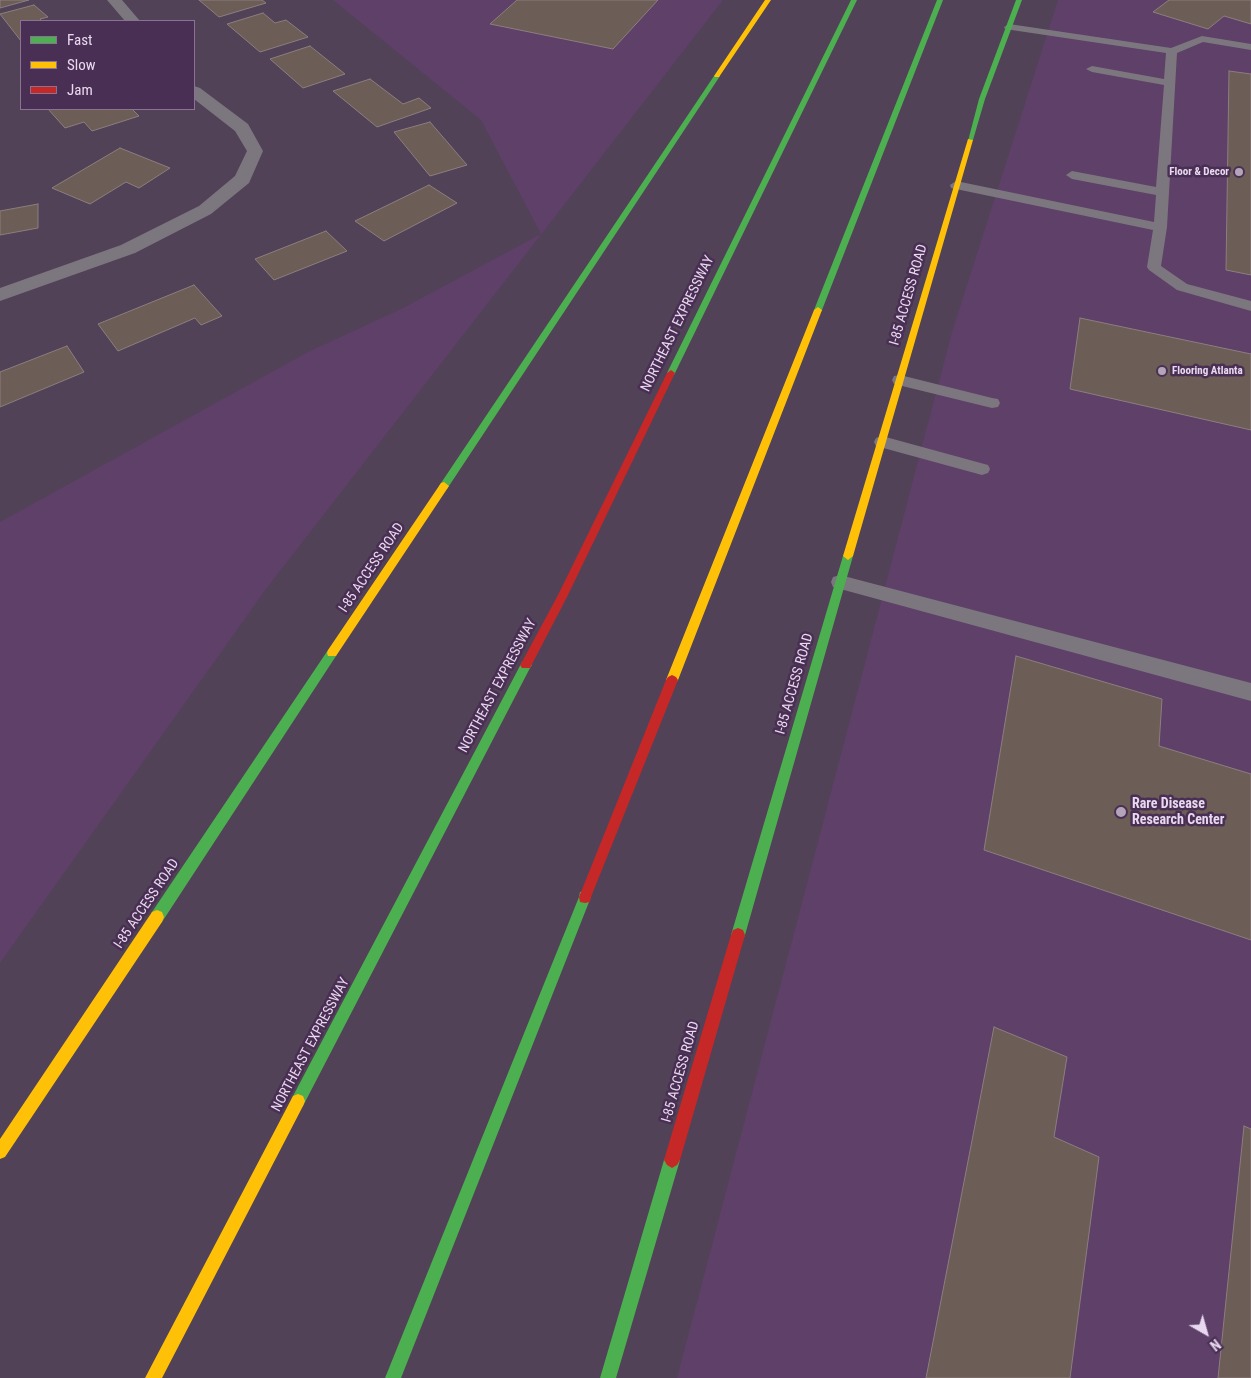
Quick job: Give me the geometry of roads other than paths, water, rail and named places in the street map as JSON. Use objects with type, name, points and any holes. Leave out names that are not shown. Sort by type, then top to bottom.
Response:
[{"type":"main road","name":"I-85 ACCESS ROAD","points":[[0,1152],[768,0]]},
{"type":"main road","name":"NORTHEAST EXPRESSWAY","points":[[153,1378],[562,597],[854,0]]},
{"type":"main road","points":[[393,1378],[940,0]]},
{"type":"main road","name":"I-85 ACCESS ROAD","points":[[608,1378],[956,185],[982,99],[1019,0]]},
{"type":"street","points":[[114,0],[132,20]]},
{"type":"street","points":[[0,295],[128,249],[205,210],[243,179],[255,151],[242,128],[195,92]]},
{"type":"lane","points":[[1009,27],[1172,51],[1202,39],[1251,47]]},
{"type":"lane","points":[[1172,51],[1160,227],[1154,267],[1182,287],[1251,306]]},
{"type":"lane","points":[[1092,69],[1170,83]]},
{"type":"lane","points":[[1072,175],[1162,192]]},
{"type":"lane","points":[[956,185],[1160,227]]},
{"type":"lane","points":[[900,380],[992,403]]},
{"type":"lane","points":[[882,442],[982,469]]},
{"type":"lane","points":[[840,582],[1251,692]]},
{"type":"place","name":"Floor & Decor","points":[[1239,172]]},
{"type":"place","name":"Flooring Atlanta","points":[[1162,371]]},
{"type":"place","name":"Rare Disease Research Center","points":[[1121,812]]}]
